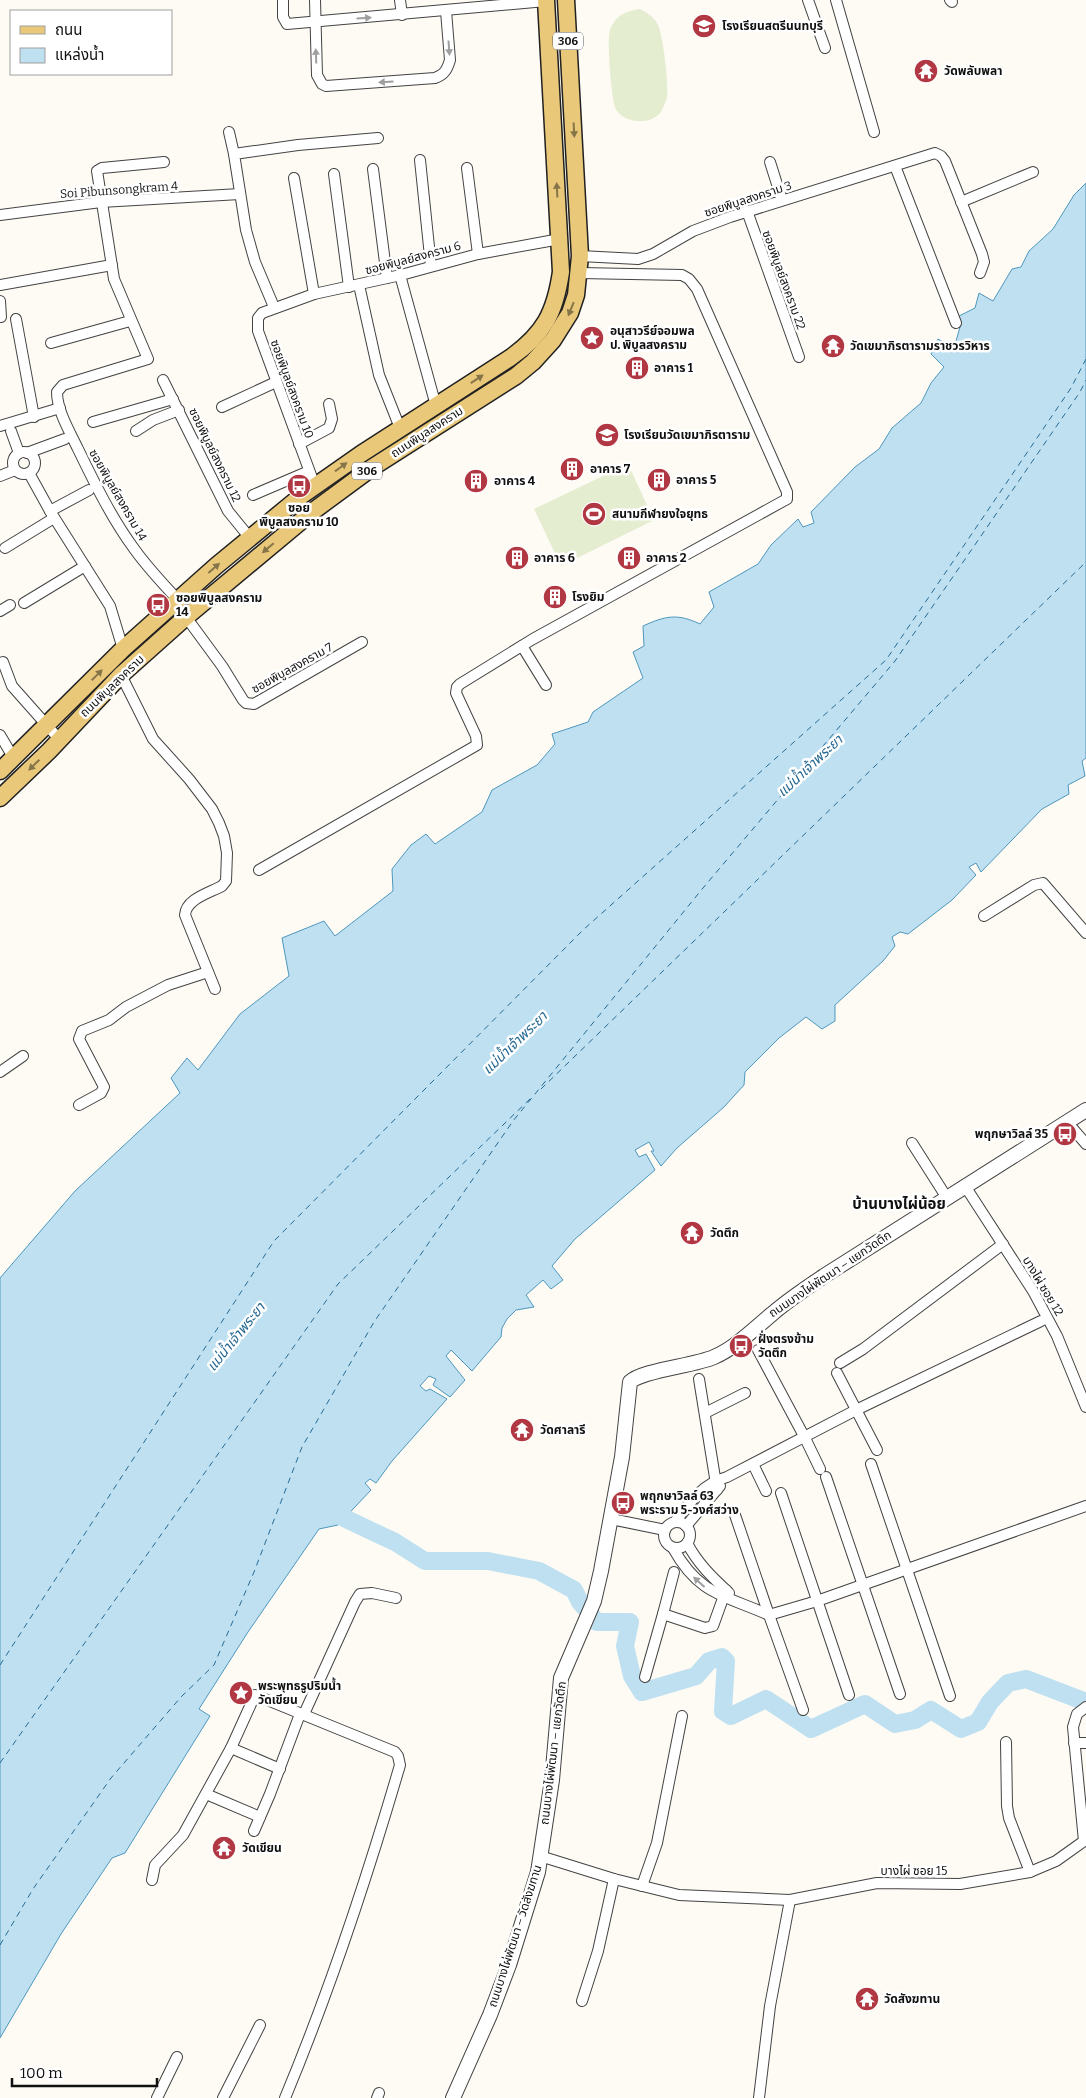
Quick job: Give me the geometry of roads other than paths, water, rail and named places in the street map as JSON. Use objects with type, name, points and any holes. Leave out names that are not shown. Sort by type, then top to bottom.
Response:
[{"type":"main road","name":"ถนนพิบูลสงคราม","points":[[0,771],[123,649],[250,538],[315,486],[400,428],[525,348],[546,324],[552,312],[561,272],[550,0]]},
{"type":"main road","name":"ถนนพิบูลสงคราม","points":[[0,798],[121,674],[186,617],[337,492],[412,440],[516,376],[533,362],[553,340],[570,313],[580,273],[566,0]]},
{"type":"main road","points":[[72,699],[83,714]]},
{"type":"street","points":[[283,0],[283,17],[286,24],[402,15],[550,0]]},
{"type":"street","points":[[315,0],[317,75],[322,84],[326,86],[435,78],[445,72],[450,60],[446,11]]},
{"type":"street","points":[[400,0],[402,15]]},
{"type":"street","points":[[808,0],[825,48]]},
{"type":"street","points":[[836,0],[874,132]]},
{"type":"street","points":[[229,132],[246,230],[256,262],[274,307]]},
{"type":"street","points":[[234,154],[298,145],[378,138]]},
{"type":"street","name":"ซอยพิบูลสงคราม 3","points":[[580,256],[628,260],[642,258],[653,254],[693,231],[746,211],[935,153],[945,161],[961,202]]},
{"type":"street","points":[[420,160],[432,266]]},
{"type":"street","points":[[51,344],[130,321],[116,286],[97,174],[99,170],[164,162]]},
{"type":"street","points":[[770,162],[782,200]]},
{"type":"street","points":[[894,166],[956,323]]},
{"type":"street","points":[[467,168],[478,254]]},
{"type":"street","points":[[373,169],[387,278]]},
{"type":"street","points":[[980,273],[984,262],[961,202],[1032,172]]},
{"type":"street","points":[[334,174],[354,286],[379,375],[400,428]]},
{"type":"street","points":[[294,178],[314,294]]},
{"type":"street","name":"Soi Pibunsongkram 4","points":[[0,215],[101,202],[240,194]]},
{"type":"street","name":"ซอยพิบูลย์สงคราม 22","points":[[746,211],[799,357]]},
{"type":"street","name":"ซอยพิบูลย์สงคราม 6","points":[[274,307],[314,294],[400,276],[478,254],[560,239]]},
{"type":"street","points":[[642,258],[652,274]]},
{"type":"street","points":[[0,285],[112,264]]},
{"type":"street","points":[[259,870],[477,746],[476,736],[456,693],[457,688],[522,646],[787,499],[787,492],[697,289],[689,278],[682,275],[580,273]]},
{"type":"street","points":[[400,276],[436,406]]},
{"type":"street","points":[[0,301],[1,317]]},
{"type":"street","name":"ซอยพิบูลย์สงคราม 10","points":[[274,307],[262,313],[257,323],[258,332],[315,486]]},
{"type":"street","points":[[16,319],[34,416]]},
{"type":"street","name":"ซอยพิบูลย์สงคราม 14","points":[[130,321],[148,359],[63,385],[57,392],[60,408],[96,485],[128,541],[178,600]]},
{"type":"street","name":"ซอยพิบูลย์สงคราม 12","points":[[162,380],[179,410],[228,511],[250,538]]},
{"type":"street","points":[[222,407],[276,382]]},
{"type":"street","points":[[93,422],[173,399]]},
{"type":"street","points":[[299,444],[329,428],[332,419],[329,404]]},
{"type":"street","points":[[0,426],[60,408]]},
{"type":"street","points":[[136,431],[153,420],[179,410]]},
{"type":"street","points":[[10,431],[23,453],[32,457],[34,464],[29,473]]},
{"type":"street","points":[[29,473],[20,474],[15,470],[13,462],[23,453],[66,439]]},
{"type":"street","points":[[0,476],[15,470]]},
{"type":"street","points":[[253,495],[308,471]]},
{"type":"street","points":[[29,473],[52,514],[110,606],[123,649]]},
{"type":"street","points":[[5,548],[89,490]]},
{"type":"street","points":[[24,603],[85,566]]},
{"type":"street","points":[[0,611],[10,605]]},
{"type":"street","name":"ซอยพิบูลสงคราม 7","points":[[186,617],[222,666],[242,700],[250,704],[254,704],[362,642]]},
{"type":"street","points":[[522,646],[546,686]]},
{"type":"street","points":[[3,662],[10,682],[59,739]]},
{"type":"street","points":[[121,674],[153,739],[212,809],[224,836],[227,852],[226,881],[222,886],[189,903],[185,915],[215,989]]},
{"type":"street","points":[[0,735],[13,757]]},
{"type":"street","points":[[984,916],[1038,883],[1046,886],[1086,933]]},
{"type":"street","points":[[79,1105],[101,1093],[104,1088],[79,1039],[82,1031],[109,1020],[126,1007],[168,985],[208,972]]},
{"type":"street","points":[[0,1072],[23,1056]]},
{"type":"street","name":"ถนนบางไผ่พัฒนา – แยกวัดตึก","points":[[540,1856],[553,1771],[561,1678],[594,1601],[622,1457],[630,1386],[634,1378],[692,1365],[717,1356],[787,1301],[824,1276],[1067,1122],[1085,1114]]},
{"type":"street","points":[[1067,1122],[1086,1144]]},
{"type":"street","points":[[912,1143],[947,1198]]},
{"type":"street","name":"บางไผ่ ซอย 12","points":[[965,1186],[1033,1291],[1058,1336],[1086,1407]]},
{"type":"street","points":[[877,1450],[856,1410],[839,1368],[1003,1244]]},
{"type":"street","points":[[1041,1321],[856,1410],[727,1477],[692,1499],[675,1522],[667,1526],[665,1540],[673,1548],[688,1571],[701,1584],[769,1615],[817,1601],[1086,1506]]},
{"type":"street","points":[[758,1350],[823,1473],[900,1694]]},
{"type":"street","points":[[686,1526],[716,1485],[699,1379]]},
{"type":"street","points":[[704,1413],[745,1394]]},
{"type":"street","points":[[753,1464],[766,1491]]},
{"type":"street","points":[[871,1464],[950,1696]]},
{"type":"street","points":[[781,1493],[849,1695]]},
{"type":"street","points":[[735,1515],[803,1710]]},
{"type":"street","points":[[611,1519],[665,1530]]},
{"type":"street","points":[[675,1522],[686,1526]]},
{"type":"street","points":[[673,1548],[678,1548],[688,1543],[690,1537],[686,1526]]},
{"type":"street","points":[[688,1543],[706,1573],[725,1594]]},
{"type":"street","points":[[646,1677],[674,1572]]},
{"type":"street","points":[[254,1831],[302,1714],[355,1602],[360,1594],[396,1598]]},
{"type":"street","points":[[663,1614],[710,1628],[716,1622],[725,1594]]},
{"type":"street","points":[[152,1880],[155,1865],[183,1835],[206,1794],[231,1748],[255,1695],[395,1752],[398,1756],[400,1765],[346,1938],[307,2045],[284,2098]]},
{"type":"street","name":"บางไผ่ ซอย 15","points":[[540,1856],[614,1879],[693,1897],[790,1900],[877,1883],[960,1884],[1030,1872],[1056,1861],[1084,1841],[1073,1727],[1077,1714],[1086,1706]]},
{"type":"street","points":[[642,1886],[657,1843],[682,1716]]},
{"type":"street","points":[[1006,1742],[1007,1806],[1009,1818],[1030,1872]]},
{"type":"street","points":[[1074,1743],[1086,1743]]},
{"type":"street","points":[[231,1748],[280,1769]]},
{"type":"street","points":[[206,1794],[260,1817]]},
{"type":"street","name":"ถนนบางไผ่พัฒนา – วัดสังฆทาน","points":[[453,2098],[490,2015],[509,1965],[538,1872],[540,1856]]},
{"type":"street","points":[[582,2002],[598,1950],[614,1879]]},
{"type":"street","points":[[759,2098],[770,2006],[790,1900]]},
{"type":"street","points":[[223,2098],[260,2025]]},
{"type":"street","points":[[156,2098],[177,2057]]},
{"type":"water","name":"แม่น้ำเจ้าพระยา","points":[[1086,183],[1086,758],[1082,761],[1085,776],[1068,785],[1069,794],[1042,809],[981,872],[976,863],[969,867],[976,875],[952,900],[908,934],[900,932],[892,937],[895,946],[883,961],[835,1005],[835,1021],[822,1029],[806,1017],[779,1038],[745,1072],[744,1085],[724,1107],[677,1148],[661,1166],[651,1151],[654,1151],[649,1142],[635,1150],[639,1157],[646,1154],[655,1170],[575,1239],[552,1266],[563,1280],[551,1289],[543,1280],[526,1295],[534,1307],[516,1310],[507,1319],[502,1328],[501,1337],[472,1371],[451,1350],[446,1356],[465,1380],[450,1397],[433,1385],[436,1379],[429,1376],[420,1386],[426,1391],[430,1389],[447,1399],[392,1461],[376,1483],[370,1479],[365,1483],[371,1490],[338,1525],[319,1529],[248,1632],[199,1709],[210,1716],[125,1853],[112,1858],[61,1934],[0,2038],[0,1278],[75,1191],[180,1093],[171,1078],[187,1058],[198,1070],[240,1014],[289,976],[282,938],[324,921],[335,936],[393,891],[392,869],[411,845],[426,834],[435,844],[482,812],[492,790],[537,765],[555,744],[552,734],[588,722],[593,712],[643,678],[633,652],[644,646],[643,626],[671,617],[684,618],[700,624],[714,607],[709,592],[758,564],[771,545],[798,519],[803,527],[814,523],[811,512],[855,467],[879,449],[892,428],[921,403],[931,383],[944,367],[931,354],[938,339],[954,348],[960,327],[959,316],[975,308],[979,293],[993,301],[1012,269],[1021,267],[1029,251],[1053,229],[1074,195]]},
{"type":"waterway","points":[[325,1504],[344,1518],[395,1542],[425,1561],[488,1561],[539,1571],[574,1590],[580,1602],[597,1622],[630,1622],[625,1646],[632,1676],[642,1692],[696,1676],[709,1661],[722,1657],[726,1661],[723,1711],[731,1716],[766,1699],[811,1729],[865,1704],[895,1724],[915,1720],[931,1710],[961,1729],[978,1722],[990,1702],[1008,1683],[1026,1679],[1086,1702]]},
{"type":"place","name":"โรงเรียนสตรีนนทบุรี","points":[[704,26]]},
{"type":"place","name":"วัดพลับพลา","points":[[926,71]]},
{"type":"place","name":"อนุสาวรีย์จอมพล ป. พิบูลสงคราม","points":[[592,338]]},
{"type":"place","name":"วัดเขมาภิรตารามราชวรวิหาร","points":[[833,346]]},
{"type":"place","name":"อาคาร 1","points":[[637,368]]},
{"type":"place","name":"โรงเรียนวัดเขมาภิรตาราม","points":[[607,435]]},
{"type":"place","name":"อาคาร 7","points":[[572,469]]},
{"type":"place","name":"อาคาร 5","points":[[659,480]]},
{"type":"place","name":"อาคาร 4","points":[[476,481]]},
{"type":"place","name":"ซอย พิบูลสงคราม 10","points":[[299,486]]},
{"type":"place","name":"สนามกีฬายงใจยุทธ","points":[[594,514]]},
{"type":"place","name":"อาคาร 6","points":[[517,558]]},
{"type":"place","name":"อาคาร 2","points":[[629,558]]},
{"type":"place","name":"โรงยิม","points":[[555,597]]},
{"type":"place","name":"ซอยพิบูลสงคราม 14","points":[[158,605]]},
{"type":"place","name":"พฤกษาวิลล์ 35","points":[[1065,1134]]},
{"type":"place","name":"วัดตึก","points":[[692,1233]]},
{"type":"place","name":"ฝั่งตรงข้าม วัดตึก","points":[[741,1346]]},
{"type":"place","name":"วัดศาลารี","points":[[522,1430]]},
{"type":"place","name":"พฤกษาวิลล์ 63 พระราม 5-วงศ์สว่าง","points":[[623,1503]]},
{"type":"place","name":"พระพุทธรูปริมน้ำ วัดเขียน","points":[[241,1693]]},
{"type":"place","name":"วัดเขียน","points":[[224,1848]]},
{"type":"place","name":"วัดสังฆทาน","points":[[867,1999]]},
{"type":"district","name":"บ้านบางไผ่น้อย","points":[[899,1204]]}]
